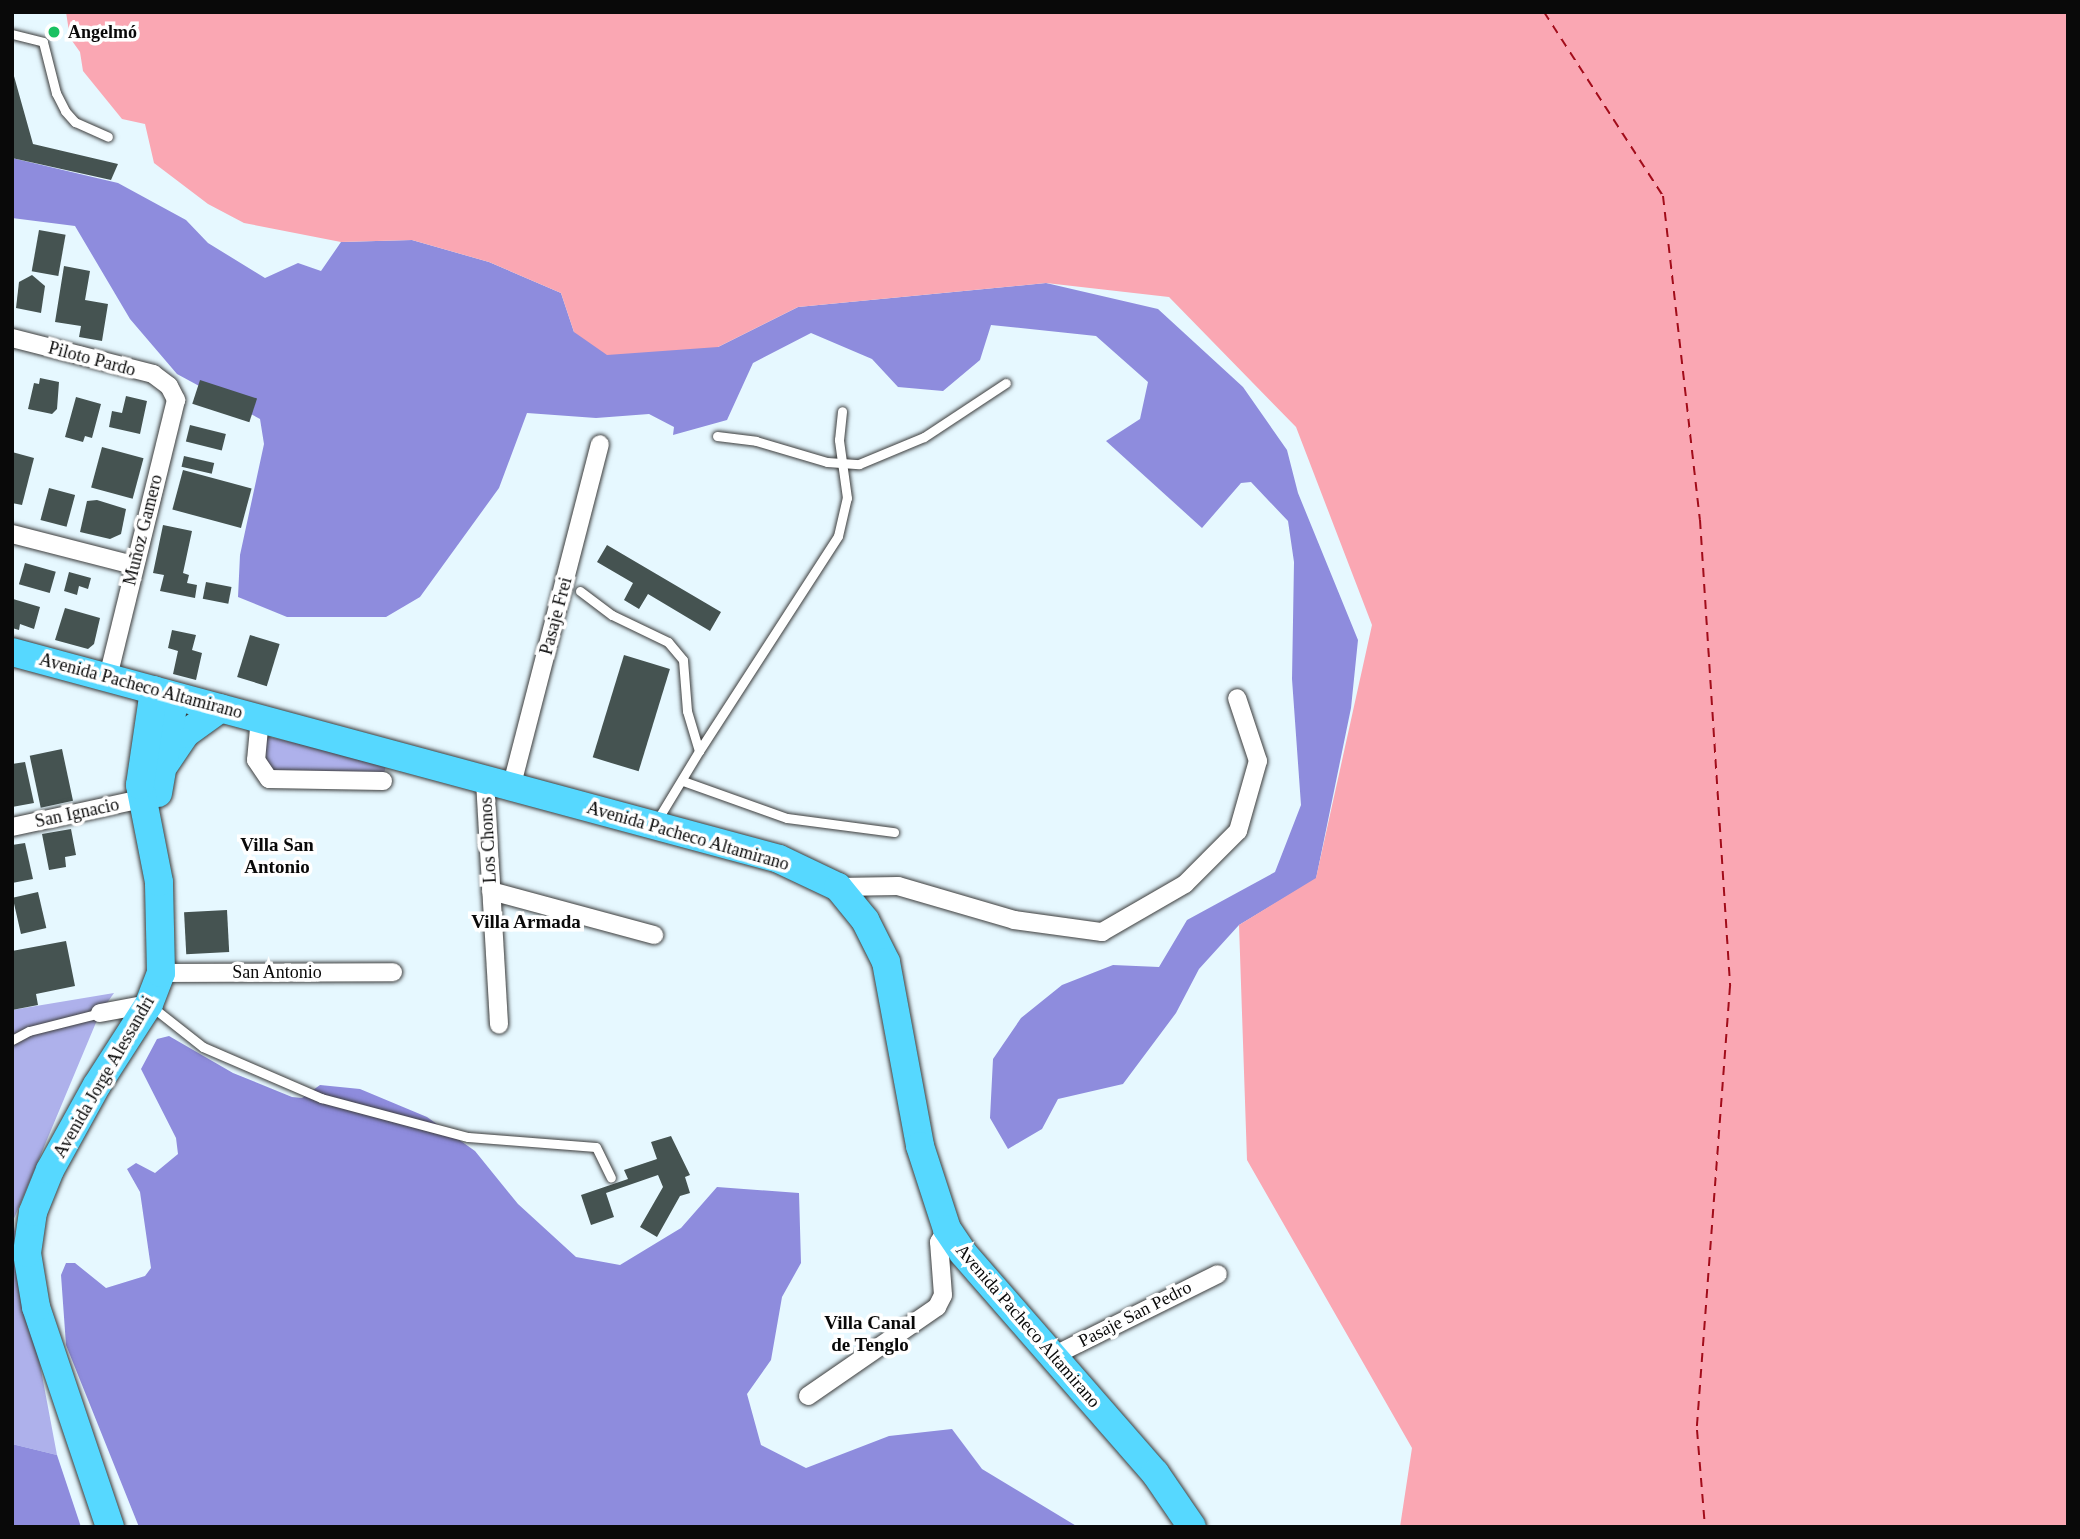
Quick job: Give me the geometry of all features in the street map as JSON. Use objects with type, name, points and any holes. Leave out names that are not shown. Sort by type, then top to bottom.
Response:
[{"type":"main road","name":"Avenida Pacheco Altamirano","points":[[12,652],[779,859],[838,887],[865,920],[886,962],[920,1146],[947,1229],[962,1254],[1155,1473],[1192,1527]]},
{"type":"main road","points":[[108,676],[131,712],[150,772],[185,734],[221,708]]},
{"type":"main road","name":"Avenida Jorge Alessandri","points":[[157,863],[142,799],[165,693]]},
{"type":"main road","name":"Avenida Jorge Alessandri","points":[[110,1527],[36,1307],[29,1278],[29,1232],[50,1170],[149,1004],[161,973],[150,772]]},
{"type":"street","name":"Piloto Pardo","points":[[12,338],[153,374],[169,386]]},
{"type":"street","name":"Muñoz Gamero","points":[[108,676],[133,565],[176,400],[169,386]]},
{"type":"street","name":"Pasaje Frei","points":[[498,785],[600,444]]},
{"type":"street","points":[[12,534],[133,565]]},
{"type":"street","points":[[838,887],[898,886],[1014,920],[1102,932],[1185,884],[1238,831],[1258,761],[1237,698]]},
{"type":"street","points":[[260,718],[256,760],[269,779],[383,781]]},
{"type":"street","name":"Los Chonos","points":[[498,785],[491,891],[499,1025]]},
{"type":"street","name":"San Ignacio","points":[[12,827],[142,799]]},
{"type":"street","points":[[491,891],[654,935]]},
{"type":"street","name":"San Antonio","points":[[161,973],[393,972]]},
{"type":"street","points":[[100,1013],[149,1004]]},
{"type":"street","points":[[808,1396],[937,1307],[943,1295],[939,1242],[947,1229]]},
{"type":"street","name":"Pasaje San Pedro","points":[[1053,1356],[1218,1274]]},
{"type":"lane","points":[[12,34],[43,42],[56,93],[65,111],[75,122],[108,137]]},
{"type":"lane","points":[[717,436],[842,464],[859,464],[901,449],[1006,383]]},
{"type":"lane","points":[[654,825],[838,536],[847,498],[842,464],[842,411]]},
{"type":"lane","points":[[580,591],[612,615],[677,649],[682,660],[689,725],[699,751]]},
{"type":"lane","points":[[683,781],[787,818],[894,832]]},
{"type":"lane","points":[[149,1004],[203,1047],[321,1098],[468,1137],[596,1147],[611,1178]]},
{"type":"lane","points":[[12,1040],[29,1031],[100,1013]]},
{"type":"shaded area","points":[[66,12],[2068,12],[2068,1527],[1400,1527],[1412,1448],[1247,1160],[1239,925],[1316,878],[1372,625],[1296,427],[1169,297],[1046,283],[798,307],[718,347],[607,355],[574,332],[561,293],[489,262],[412,240],[341,242],[244,223],[208,204],[154,163],[145,124],[122,119],[83,71],[80,52],[70,38]]},
{"type":"shaded area","points":[[12,158],[118,183],[186,220],[208,243],[265,278],[298,263],[321,271],[341,242],[412,240],[489,262],[561,293],[574,332],[718,347],[798,307],[1046,283],[1158,309],[1243,387],[1287,450],[1298,493],[1358,640],[1351,708],[1316,879],[1239,925],[1199,969],[1176,1013],[1123,1084],[1058,1099],[1042,1129],[1008,1149],[990,1118],[993,1059],[1021,1018],[1062,985],[1113,965],[1159,967],[1187,920],[1275,872],[1301,805],[1292,679],[1294,562],[1288,521],[1251,482],[1241,483],[1202,528],[1106,441],[1140,419],[1148,382],[1096,336],[991,325],[980,360],[943,391],[898,387],[872,359],[811,333],[753,363],[727,420],[673,435],[674,427],[649,414],[596,418],[527,413],[499,488],[420,597],[386,617],[287,617],[238,597],[240,555],[264,444],[260,419],[177,374],[130,319],[75,226],[12,218]]},
{"type":"shaded area","points":[[265,736],[386,764],[385,770],[383,775],[267,774]]},
{"type":"shaded area","points":[[114,993],[100,1013],[13,1221],[57,1455],[12,1444],[12,1010]]},
{"type":"shaded area","points":[[169,1036],[233,1073],[292,1097],[302,1098],[320,1085],[360,1089],[427,1117],[475,1151],[518,1204],[576,1257],[620,1265],[681,1228],[717,1187],[799,1193],[801,1263],[782,1297],[771,1360],[747,1394],[761,1445],[806,1468],[889,1436],[952,1429],[982,1469],[1078,1527],[139,1527],[66,1345],[61,1275],[66,1263],[75,1263],[106,1288],[145,1276],[151,1268],[140,1192],[127,1169],[136,1163],[155,1173],[178,1154],[176,1138],[141,1069],[157,1039]]},
{"type":"shaded area","points":[[12,1444],[57,1455],[81,1527],[12,1527]]},
{"type":"building","points":[[12,69],[33,144],[118,164],[111,180],[12,158]]},
{"type":"building","points":[[39,230],[66,235],[58,276],[32,271]]},
{"type":"building","points":[[64,266],[90,271],[85,300],[108,304],[102,341],[79,337],[81,326],[55,322]]},
{"type":"building","points":[[32,275],[45,286],[41,313],[16,308],[19,282]]},
{"type":"building","points":[[40,378],[59,382],[57,409],[52,414],[28,409],[34,383],[39,384]]},
{"type":"building","points":[[200,380],[257,399],[249,422],[192,404]]},
{"type":"building","points":[[126,396],[147,401],[140,434],[109,427],[112,411],[122,413]]},
{"type":"building","points":[[76,397],[101,404],[92,438],[85,436],[83,442],[65,437]]},
{"type":"building","points":[[190,425],[226,434],[222,450],[186,441]]},
{"type":"building","points":[[102,447],[144,458],[133,499],[91,488]]},
{"type":"building","points":[[12,452],[34,458],[22,505],[12,503]]},
{"type":"building","points":[[184,456],[214,463],[212,474],[182,467]]},
{"type":"building","points":[[183,470],[252,488],[241,528],[172,510]]},
{"type":"building","points":[[49,488],[75,495],[67,527],[40,520]]},
{"type":"building","points":[[97,500],[126,509],[121,534],[110,539],[80,532],[87,501]]},
{"type":"building","points":[[163,525],[192,531],[183,573],[189,575],[187,583],[197,585],[195,598],[160,591],[164,575],[153,573]]},
{"type":"building","points":[[607,545],[721,612],[710,631],[648,594],[639,609],[624,600],[633,583],[597,562]]},
{"type":"building","points":[[25,563],[56,572],[50,593],[19,584]]},
{"type":"building","points":[[69,572],[91,578],[88,589],[79,586],[77,595],[64,591]]},
{"type":"building","points":[[206,582],[232,587],[228,604],[203,599]]},
{"type":"building","points":[[13,599],[40,607],[34,629],[20,624],[19,630],[12,628]]},
{"type":"building","points":[[65,608],[100,618],[94,644],[88,649],[55,640]]},
{"type":"building","points":[[172,630],[196,635],[192,650],[202,653],[196,680],[173,674],[178,651],[168,648]]},
{"type":"building","points":[[250,635],[280,644],[267,686],[237,677]]},
{"type":"building","points":[[624,655],[670,669],[639,771],[593,757]]},
{"type":"building","points":[[62,749],[73,801],[41,808],[30,756]]},
{"type":"building","points":[[25,762],[34,803],[12,807],[12,764]]},
{"type":"building","points":[[71,829],[76,855],[65,857],[66,867],[49,870],[42,834]]},
{"type":"building","points":[[25,843],[33,879],[12,883],[12,845]]},
{"type":"building","points":[[38,892],[46,928],[21,934],[13,898]]},
{"type":"building","points":[[227,910],[229,952],[186,954],[184,912]]},
{"type":"building","points":[[66,941],[75,986],[36,994],[38,1005],[12,1010],[12,951]]},
{"type":"building","points":[[671,1136],[690,1175],[685,1177],[690,1193],[680,1196],[657,1237],[640,1227],[663,1187],[658,1175],[606,1193],[614,1217],[591,1225],[581,1195],[628,1179],[624,1170],[657,1159],[651,1142]]},
{"type":"ferry route","points":[[1544,12],[1663,196],[1700,520],[1730,986],[1697,1430],[1705,1527]]},
{"type":"place","name":"Angelmó","points":[[54,32]]},
{"type":"district","name":"Villa San Antonio","points":[[277,856]]},
{"type":"district","name":"Villa Armada","points":[[526,922]]},
{"type":"district","name":"Villa Canal de Tenglo","points":[[870,1334]]}]
